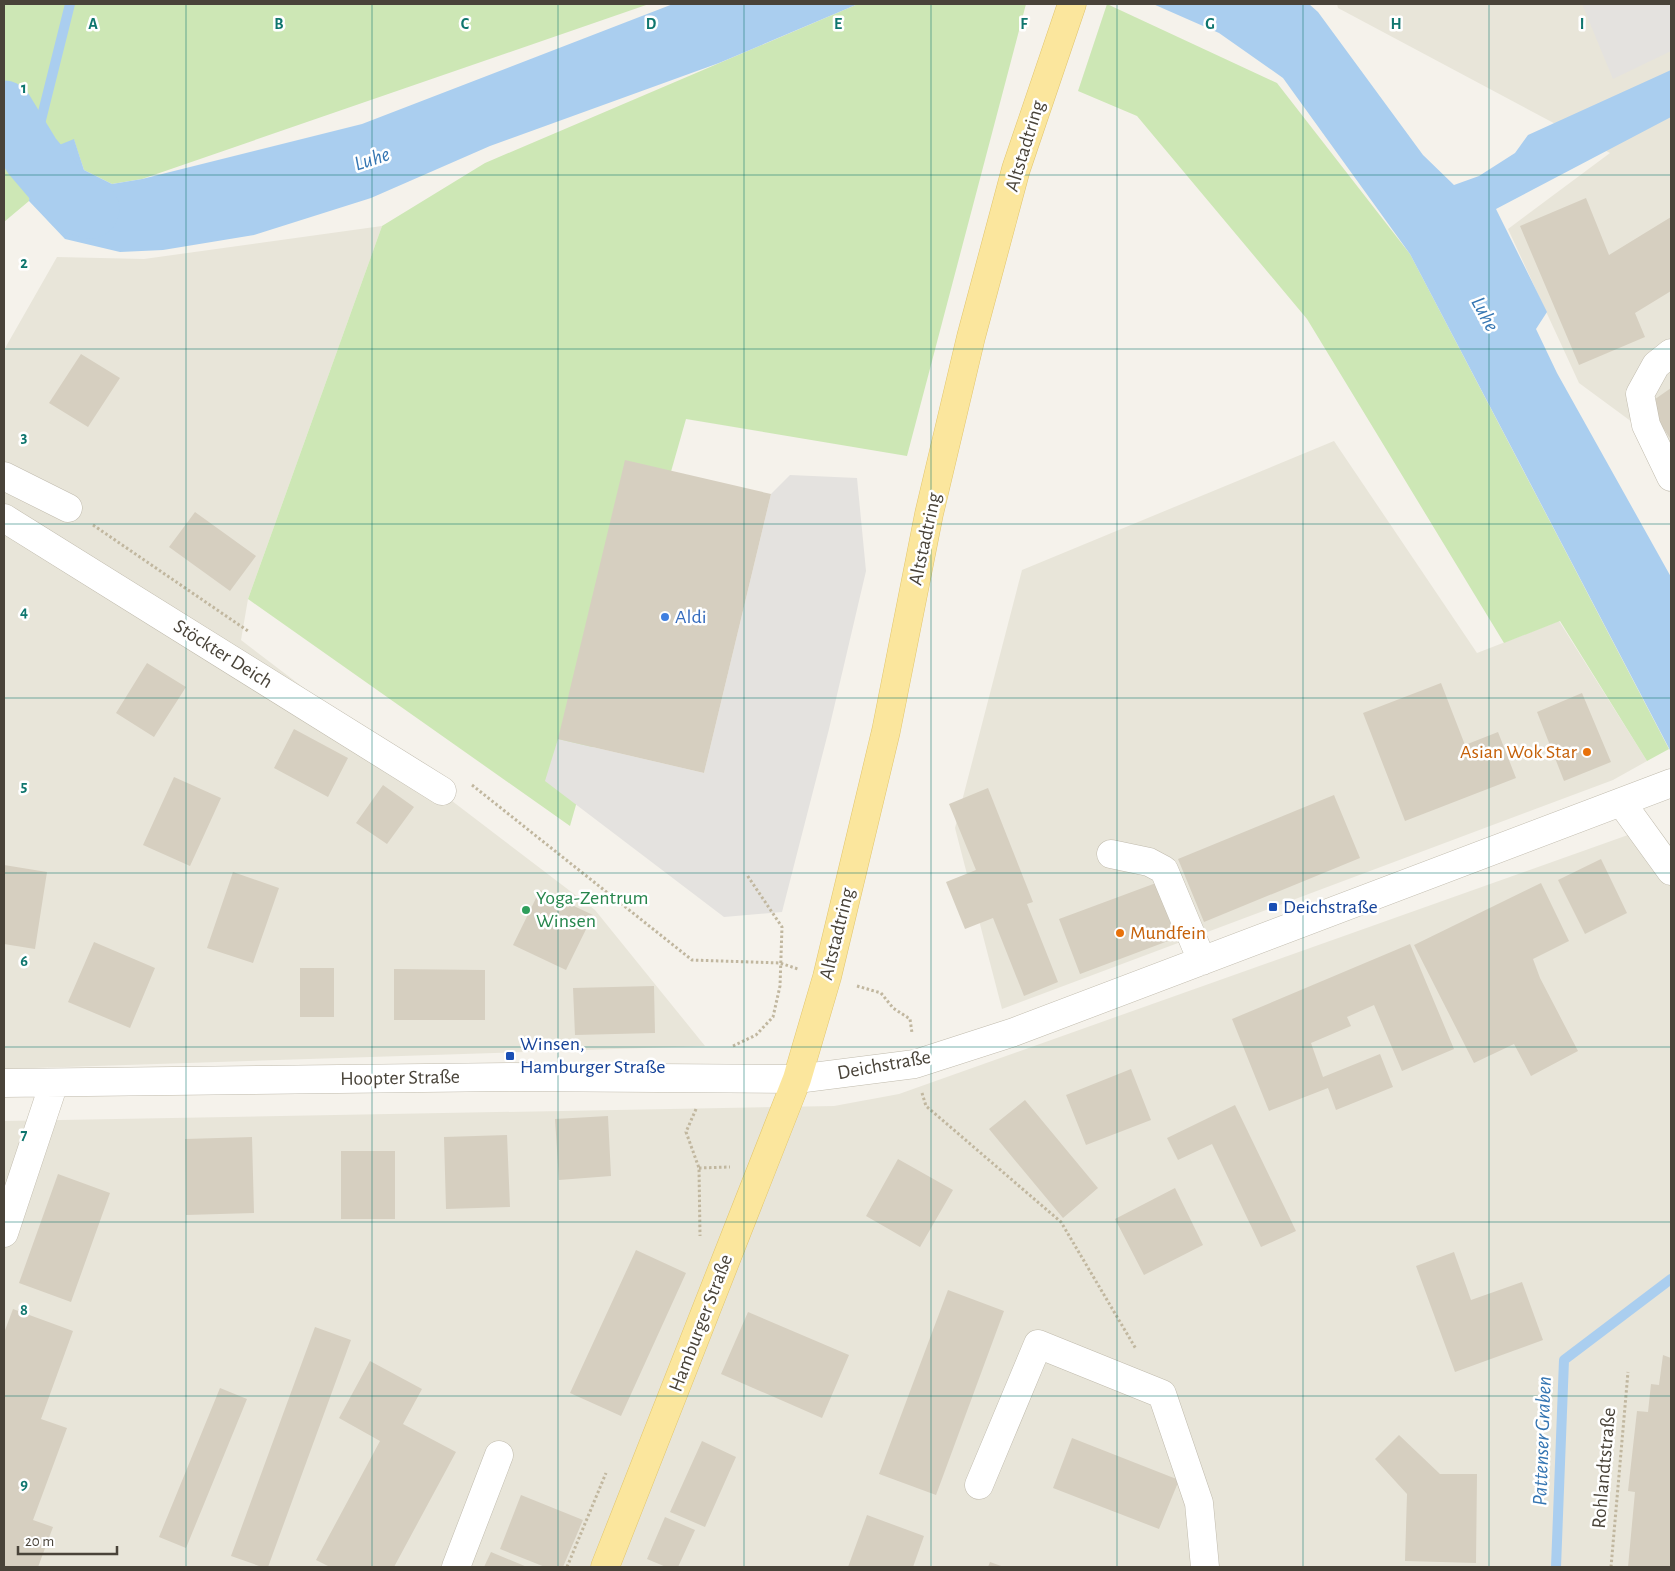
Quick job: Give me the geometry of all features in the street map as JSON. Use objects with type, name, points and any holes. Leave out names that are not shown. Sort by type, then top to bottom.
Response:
[{"type":"main road","name":"Altstadtring","points":[[797,1078],[827,977],[886,731],[929,514],[971,337],[1016,169],[1072,4]]},
{"type":"main road","name":"Hamburger Straße","points":[[605,1567],[797,1078]]},
{"type":"street","points":[[1671,353],[1656,365],[1640,394],[1646,425],[1671,477]]},
{"type":"street","points":[[4,476],[68,508]]},
{"type":"street","name":"Stöckter Deich","points":[[4,518],[442,791]]},
{"type":"street","name":"Deichstraße","points":[[797,1078],[915,1064],[1014,1032],[1671,783]]},
{"type":"street","points":[[1621,802],[1671,871]]},
{"type":"street","points":[[1111,854],[1149,862],[1164,870],[1202,961]]},
{"type":"street","name":"Hoopter Straße","points":[[4,1083],[509,1076],[797,1078]]},
{"type":"street","points":[[4,1233],[54,1082]]},
{"type":"street","points":[[979,1485],[1038,1344],[1162,1394],[1199,1503],[1205,1567]]},
{"type":"street","points":[[456,1567],[499,1455]]},
{"type":"path","points":[[726,1050],[756,1035],[773,1016],[780,986],[782,927],[748,875]]},
{"type":"path","points":[[827,977],[881,993],[894,1008],[910,1019],[915,1064],[926,1106],[1061,1222],[1138,1353]]},
{"type":"path","points":[[693,1117],[686,1132],[699,1168],[700,1237]]},
{"type":"path","name":"Rohlandtstraße","points":[[1611,1567],[1628,1372]]},
{"type":"path","points":[[567,1567],[609,1466]]},
{"type":"shaded area","points":[[1337,4],[1671,4],[1671,479],[1632,422],[1579,383],[1508,229],[1610,153],[1338,8]]},
{"type":"shaded area","points":[[1582,4],[1671,4],[1671,51],[1613,79]]},
{"type":"shaded area","points":[[382,226],[248,599],[241,640],[595,910],[705,1046],[4,1069],[4,350],[57,257],[144,259]]},
{"type":"shaded area","points":[[1334,441],[1477,653],[1559,621],[1647,761],[1613,780],[1002,1009],[955,828],[1022,570]]},
{"type":"shaded area","points":[[790,475],[857,478],[866,571],[829,729],[782,912],[724,917],[545,781],[558,739],[704,773],[771,494]]},
{"type":"shaded area","points":[[1642,830],[1671,871],[1671,1567],[4,1567],[4,1121],[834,1106],[899,1094]]},
{"type":"green space","points":[[4,4],[649,4],[142,179],[112,184],[84,170],[74,140],[32,156],[29,201],[4,222]]},
{"type":"green space","points":[[858,4],[1026,4],[907,456],[686,419],[570,826],[248,599],[382,226],[485,163]]},
{"type":"green space","points":[[1107,4],[1277,83],[1410,254],[1669,749],[1647,761],[1560,621],[1504,643],[1307,319],[1137,116],[1078,91]]},
{"type":"water","points":[[673,4],[858,4],[719,63],[490,146],[371,198],[254,235],[163,250],[120,252],[65,239],[29,201],[32,156],[74,139],[84,170],[112,184],[142,179],[362,124]]},
{"type":"water","points":[[1153,4],[1309,4],[1318,12],[1423,155],[1454,185],[1479,176],[1515,153],[1528,135],[1671,70],[1671,117],[1496,209],[1547,312],[1536,329],[1557,373],[1671,577],[1671,752],[1410,254],[1283,78],[1219,33]]},
{"type":"building","points":[[1586,198],[1609,255],[1671,217],[1671,291],[1635,313],[1645,337],[1579,365],[1520,226]]},
{"type":"building","points":[[81,354],[120,378],[88,427],[49,403]]},
{"type":"building","points":[[1671,388],[1671,440],[1648,404]]},
{"type":"building","name":"Aldi","points":[[625,460],[771,494],[704,773],[558,739]]},
{"type":"building","points":[[195,512],[256,556],[230,591],[169,547]]},
{"type":"building","points":[[147,663],[186,687],[154,737],[116,713]]},
{"type":"building","points":[[1441,683],[1465,745],[1498,732],[1516,778],[1405,821],[1363,713]]},
{"type":"building","points":[[1582,693],[1611,762],[1564,781],[1537,712]]},
{"type":"building","points":[[294,729],[348,758],[328,797],[274,768]]},
{"type":"building","points":[[174,777],[221,798],[190,866],[143,845]]},
{"type":"building","points":[[383,785],[414,807],[387,844],[356,823]]},
{"type":"building","points":[[988,788],[1033,902],[1027,904],[1058,982],[1024,996],[993,918],[965,929],[946,882],[976,870],[949,804]]},
{"type":"building","points":[[1334,795],[1360,858],[1204,922],[1178,859]]},
{"type":"building","points":[[1601,859],[1627,913],[1585,934],[1558,880]]},
{"type":"building","points":[[4,865],[47,872],[35,949],[4,944]]},
{"type":"building","points":[[233,872],[279,888],[253,963],[207,948]]},
{"type":"building","points":[[1156,883],[1176,938],[1080,974],[1059,919]]},
{"type":"building","points":[[1541,883],[1569,941],[1533,959],[1540,978],[1578,1051],[1531,1076],[1514,1044],[1474,1063],[1414,945]]},
{"type":"building","points":[[540,890],[593,915],[566,970],[513,945]]},
{"type":"building","points":[[94,942],[155,968],[130,1028],[68,1002]]},
{"type":"building","points":[[1410,944],[1454,1049],[1402,1071],[1374,1005],[1347,1017],[1351,1026],[1311,1043],[1323,1077],[1380,1054],[1393,1087],[1336,1110],[1328,1088],[1269,1111],[1232,1019]]},
{"type":"building","points":[[300,968],[334,968],[334,1017],[300,1017]]},
{"type":"building","points":[[394,969],[485,970],[485,1020],[394,1020]]},
{"type":"building","points":[[654,986],[655,1033],[575,1035],[573,988]]},
{"type":"building","points":[[1131,1069],[1151,1120],[1086,1145],[1066,1095]]},
{"type":"building","points":[[1025,1100],[1098,1188],[1063,1218],[989,1129]]},
{"type":"building","points":[[1235,1105],[1296,1231],[1261,1247],[1212,1144],[1178,1160],[1167,1138]]},
{"type":"building","points":[[608,1116],[611,1176],[559,1180],[555,1119]]},
{"type":"building","points":[[507,1135],[510,1207],[446,1209],[444,1137]]},
{"type":"building","points":[[252,1137],[254,1213],[186,1215],[185,1139]]},
{"type":"building","points":[[341,1151],[395,1151],[395,1219],[341,1219]]},
{"type":"building","points":[[898,1159],[953,1190],[920,1247],[866,1216]]},
{"type":"building","points":[[58,1174],[110,1193],[71,1302],[19,1283]]},
{"type":"building","points":[[1175,1188],[1203,1245],[1144,1275],[1115,1219]]},
{"type":"building","points":[[636,1250],[686,1273],[621,1416],[570,1393]]},
{"type":"building","points":[[1454,1252],[1471,1300],[1522,1282],[1543,1340],[1455,1372],[1416,1266]]},
{"type":"building","points":[[948,1290],[1004,1311],[936,1495],[879,1474]]},
{"type":"building","points":[[13,1309],[73,1331],[41,1419],[67,1428],[33,1520],[53,1527],[38,1567],[4,1567],[4,1333]]},
{"type":"building","points":[[748,1312],[849,1355],[822,1418],[721,1374]]},
{"type":"building","points":[[315,1327],[351,1340],[268,1567],[262,1567],[231,1556]]},
{"type":"building","points":[[1663,1355],[1671,1358],[1671,1567],[1628,1567],[1635,1492],[1628,1491],[1637,1411],[1648,1412],[1651,1384],[1659,1385]]},
{"type":"building","points":[[370,1361],[422,1389],[403,1424],[456,1452],[394,1567],[330,1567],[316,1560],[380,1441],[339,1418]]},
{"type":"building","points":[[220,1388],[247,1399],[186,1548],[159,1537]]},
{"type":"building","points":[[1399,1435],[1440,1474],[1477,1474],[1476,1563],[1405,1561],[1407,1494],[1375,1459]]},
{"type":"building","points":[[1072,1438],[1179,1480],[1159,1529],[1053,1488]]},
{"type":"building","points":[[702,1441],[736,1457],[705,1527],[670,1512]]},
{"type":"building","points":[[521,1495],[583,1520],[563,1567],[545,1567],[500,1549]]},
{"type":"building","points":[[867,1515],[924,1536],[913,1567],[848,1567]]},
{"type":"building","points":[[665,1517],[695,1530],[678,1567],[666,1567],[647,1559]]},
{"type":"building","points":[[491,1552],[527,1567],[484,1567]]},
{"type":"building","points":[[990,1562],[1004,1567],[988,1567]]},
{"type":"waterway","points":[[32,156],[70,4]]},
{"type":"waterway","name":"Luhe","points":[[4,110],[32,156],[72,203],[90,209]]},
{"type":"waterway","name":"Pattenser Graben","points":[[1556,1567],[1564,1360],[1671,1279]]},
{"type":"place","name":"Aldi","points":[[665,617]]},
{"type":"place","name":"Asian Wok Star","points":[[1587,752]]},
{"type":"place","name":"Deichstraße","points":[[1273,907]]},
{"type":"place","name":"Yoga-Zentrum Winsen","points":[[526,910]]},
{"type":"place","name":"Mundfein","points":[[1120,933]]},
{"type":"place","name":"Winsen, Hamburger Straße","points":[[510,1056]]}]
